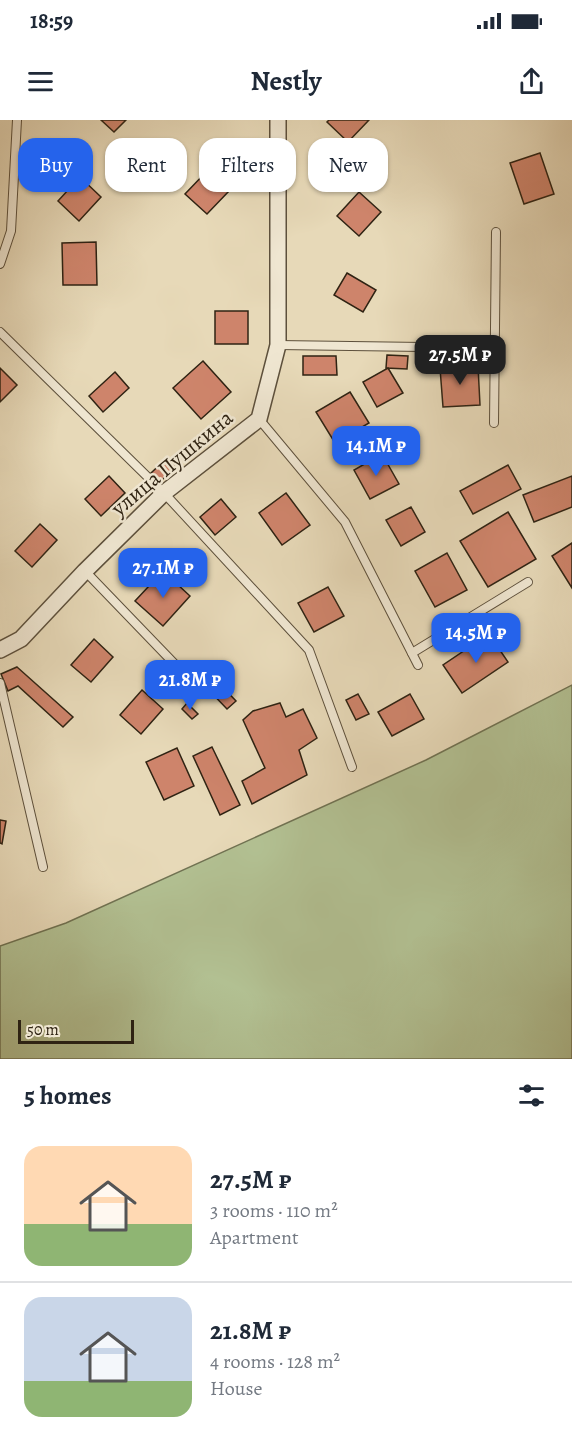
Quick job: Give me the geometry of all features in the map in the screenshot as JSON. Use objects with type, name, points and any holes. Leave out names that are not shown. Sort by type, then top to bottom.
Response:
[{"type":"street","name":"улица Пушкина","points":[[0,650],[21,639],[85,571],[164,493],[259,419],[278,345],[278,120]]},
{"type":"lane","points":[[0,264],[11,231],[17,120]]},
{"type":"lane","points":[[494,423],[496,232]]},
{"type":"lane","points":[[0,332],[164,493],[309,650],[352,767]]},
{"type":"lane","points":[[278,345],[495,348]]},
{"type":"lane","points":[[259,419],[345,522],[418,665]]},
{"type":"lane","points":[[85,571],[192,682]]},
{"type":"lane","points":[[412,653],[528,582]]},
{"type":"lane","points":[[0,683],[43,867]]},
{"type":"green space","points":[[572,685],[572,1059],[0,1059],[0,946],[66,923],[426,760]]},
{"type":"building","points":[[101,120],[126,120],[114,132]]},
{"type":"building","points":[[329,120],[369,120],[352,138],[344,138],[327,122]]},
{"type":"building","points":[[540,153],[554,194],[524,204],[510,163]]},
{"type":"building","points":[[199,179],[199,192],[228,192],[207,214],[185,194]]},
{"type":"building","points":[[93,189],[101,197],[79,221],[58,201],[66,192],[93,192]]},
{"type":"building","points":[[359,192],[381,212],[359,236],[337,216]]},
{"type":"building","points":[[96,242],[97,285],[63,285],[62,243]]},
{"type":"building","points":[[347,273],[376,290],[363,312],[334,295]]},
{"type":"building","points":[[215,311],[248,311],[248,344],[215,344]]},
{"type":"building","points":[[387,355],[408,356],[407,369],[386,368]]},
{"type":"building","points":[[303,356],[336,356],[337,375],[303,375]]},
{"type":"building","points":[[203,361],[231,392],[201,419],[173,388]]},
{"type":"building","points":[[478,366],[480,405],[443,407],[440,368]]},
{"type":"building","points":[[0,368],[17,385],[0,402]]},
{"type":"building","points":[[388,368],[403,393],[377,407],[363,382]]},
{"type":"building","points":[[115,372],[129,388],[103,412],[89,396]]},
{"type":"building","points":[[350,392],[369,423],[335,443],[316,412]]},
{"type":"building","points":[[382,454],[399,484],[370,499],[354,470]]},
{"type":"building","points":[[168,457],[176,466],[160,482],[151,473]]},
{"type":"building","points":[[508,465],[521,489],[473,514],[460,491]]},
{"type":"building","points":[[109,476],[125,493],[101,516],[85,499]]},
{"type":"building","points":[[572,476],[572,507],[534,522],[523,495]]},
{"type":"building","points":[[286,493],[310,525],[282,545],[259,513]]},
{"type":"building","points":[[221,499],[236,517],[215,535],[200,517]]},
{"type":"building","points":[[411,507],[425,532],[401,546],[386,520]]},
{"type":"building","points":[[508,512],[536,559],[488,587],[460,541]]},
{"type":"building","points":[[40,524],[57,540],[32,567],[15,551]]},
{"type":"building","points":[[572,543],[572,588],[552,556]]},
{"type":"building","points":[[447,553],[467,590],[435,607],[415,571]]},
{"type":"building","points":[[163,571],[190,596],[163,626],[135,601]]},
{"type":"building","points":[[328,587],[344,616],[314,632],[298,603]]},
{"type":"building","points":[[489,634],[508,662],[462,693],[443,665]]},
{"type":"building","points":[[94,639],[113,657],[91,682],[71,665]]},
{"type":"building","points":[[17,667],[73,717],[63,727],[18,686],[8,691],[1,674]]},
{"type":"building","points":[[215,679],[236,701],[227,709],[206,687]]},
{"type":"building","points":[[142,690],[163,709],[141,734],[120,715]]},
{"type":"building","points":[[358,694],[369,714],[356,720],[346,700]]},
{"type":"building","points":[[410,694],[424,719],[392,736],[378,712]]},
{"type":"building","points":[[187,703],[198,714],[192,719],[182,709]]},
{"type":"building","points":[[280,703],[286,717],[303,709],[317,738],[299,750],[307,775],[252,804],[242,781],[265,768],[243,720],[253,711]]},
{"type":"building","points":[[212,747],[240,805],[220,815],[193,756]]},
{"type":"building","points":[[177,748],[194,786],[164,800],[146,762]]},
{"type":"building","points":[[0,820],[6,821],[2,844],[0,843]]}]
